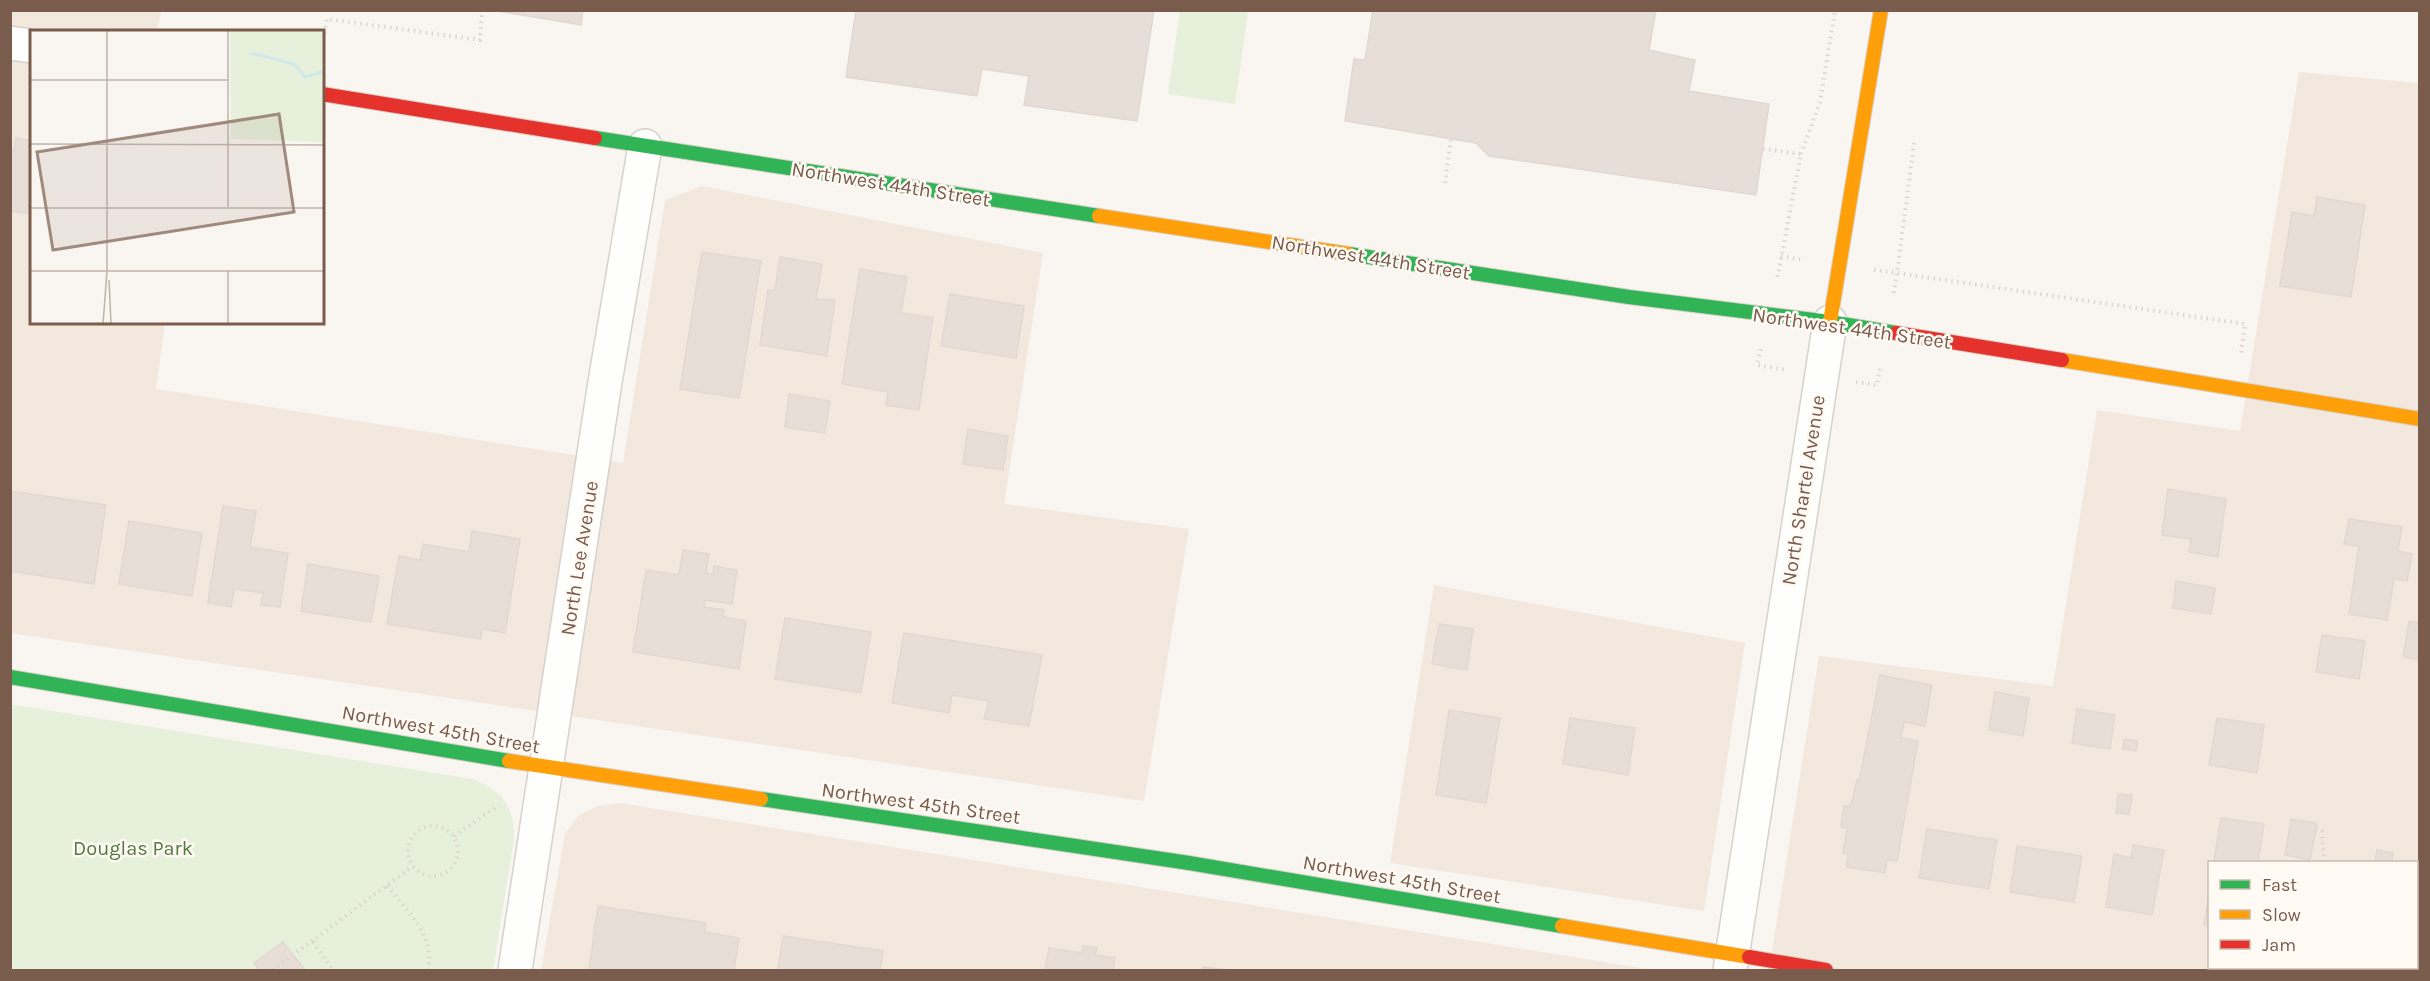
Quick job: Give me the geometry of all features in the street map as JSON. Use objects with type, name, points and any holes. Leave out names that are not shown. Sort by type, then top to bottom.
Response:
[{"type":"street","name":"North Shartel Avenue","points":[[1731,963],[1830,322],[1881,10]]},
{"type":"street","points":[[10,43],[30,46]]},
{"type":"street","name":"Northwest 44th Street","points":[[324,94],[645,146],[1629,297],[1830,322],[2420,419]]},
{"type":"street","name":"North Lee Avenue","points":[[515,970],[605,382],[645,146]]},
{"type":"street","name":"Northwest 45th Street","points":[[10,677],[547,767],[1189,863],[1731,963],[1826,970]]},
{"type":"path","points":[[324,35],[327,19],[480,40],[482,10]]},
{"type":"path","points":[[1801,154],[1820,102],[1835,10]]},
{"type":"path","points":[[1445,183],[1450,139]]},
{"type":"path","points":[[1914,143],[1897,273],[2245,324],[2237,389]]},
{"type":"path","points":[[1763,149],[1788,152]]},
{"type":"path","points":[[454,836],[499,805]]},
{"type":"path","points":[[431,826],[441,827],[454,836],[458,843],[458,859],[448,872],[431,876],[422,874],[413,866],[408,850],[410,840],[416,833],[431,826]]},
{"type":"path","points":[[2316,829],[2322,831],[2324,861]]},
{"type":"path","points":[[273,970],[413,866]]},
{"type":"path","points":[[387,886],[426,936],[430,948],[428,970]]},
{"type":"path","points":[[312,942],[333,970]]},
{"type":"shaded area","points":[[11,11],[161,11],[157,30],[30,30],[30,324],[165,324],[156,389],[623,463],[665,200],[702,186],[1043,253],[1004,504],[1189,529],[1144,801],[11,633]]},
{"type":"shaded area","points":[[2299,72],[2419,83],[2419,970],[1769,970],[1819,656],[2053,686],[2097,410],[2240,431]]},
{"type":"shaded area","points":[[1434,585],[1745,643],[1704,911],[1390,863]]},
{"type":"shaded area","points":[[620,803],[1649,970],[541,970],[565,834],[579,815],[598,806]]},
{"type":"green space","points":[[1180,11],[1248,11],[1235,104],[1168,94]]},
{"type":"green space","name":"Douglas Park","points":[[10,704],[472,779],[483,783],[505,801],[512,818],[514,839],[493,970],[11,970]]},
{"type":"building","points":[[491,10],[583,10],[581,25]]},
{"type":"building","points":[[856,10],[1154,10],[1137,121],[1024,105],[1029,76],[982,69],[977,96],[846,77]]},
{"type":"building","points":[[1373,10],[1656,10],[1649,50],[1695,60],[1689,91],[1769,104],[1756,195],[1489,156],[1476,143],[1345,121],[1354,59],[1365,60]]},
{"type":"building","points":[[16,138],[30,141],[30,214],[10,211],[10,150],[14,151]]},
{"type":"building","points":[[2317,197],[2365,205],[2351,297],[2280,286],[2292,212],[2314,216]]},
{"type":"building","points":[[702,252],[761,261],[739,398],[680,389]]},
{"type":"building","points":[[780,257],[822,264],[816,299],[835,300],[827,356],[760,345],[768,290],[775,290]]},
{"type":"building","points":[[860,269],[907,277],[901,313],[933,318],[919,410],[886,405],[888,392],[842,384]]},
{"type":"building","points":[[950,294],[1024,306],[1016,358],[941,346]]},
{"type":"building","points":[[789,394],[830,401],[825,433],[785,427]]},
{"type":"building","points":[[968,429],[1008,436],[1003,470],[963,464]]},
{"type":"building","points":[[2168,489],[2226,499],[2218,557],[2189,552],[2191,539],[2162,535]]},
{"type":"building","points":[[10,491],[106,505],[94,584],[10,571]]},
{"type":"building","points":[[223,506],[256,511],[250,547],[288,553],[280,607],[261,605],[263,593],[234,589],[231,607],[208,603]]},
{"type":"building","points":[[2349,519],[2402,527],[2398,551],[2412,554],[2407,581],[2394,579],[2387,620],[2349,614],[2359,546],[2344,544]]},
{"type":"building","points":[[129,521],[202,533],[192,596],[119,584]]},
{"type":"building","points":[[472,531],[520,539],[505,633],[482,629],[481,639],[387,624],[399,556],[420,560],[423,544],[469,552]]},
{"type":"building","points":[[683,550],[709,554],[706,573],[713,574],[714,566],[737,570],[732,604],[705,600],[704,607],[724,610],[723,617],[746,621],[739,669],[633,652],[646,570],[679,575]]},
{"type":"building","points":[[308,564],[379,576],[371,622],[301,611]]},
{"type":"building","points":[[2176,581],[2215,588],[2211,614],[2173,608]]},
{"type":"building","points":[[785,618],[871,632],[861,693],[775,679]]},
{"type":"building","points":[[2409,621],[2420,623],[2420,660],[2403,657]]},
{"type":"building","points":[[1439,624],[1473,629],[1467,670],[1432,664]]},
{"type":"building","points":[[904,633],[1042,655],[1029,726],[984,719],[989,701],[952,695],[949,713],[892,703]]},
{"type":"building","points":[[2322,635],[2365,641],[2359,679],[2316,672]]},
{"type":"building","points":[[1880,675],[1932,685],[1925,726],[1904,722],[1901,738],[1918,741],[1897,861],[1887,860],[1885,873],[1847,867],[1848,854],[1843,853],[1847,828],[1841,827],[1844,806],[1851,805],[1857,780],[1859,781]]},
{"type":"building","points":[[1995,692],[2029,698],[2023,736],[1989,730]]},
{"type":"building","points":[[2077,709],[2115,715],[2110,749],[2072,743]]},
{"type":"building","points":[[1449,710],[1500,718],[1486,803],[1436,795]]},
{"type":"building","points":[[1570,718],[1635,728],[1628,775],[1563,764]]},
{"type":"building","points":[[2217,718],[2264,725],[2257,773],[2209,765]]},
{"type":"building","points":[[2124,739],[2137,741],[2136,751],[2123,749]]},
{"type":"building","points":[[2118,794],[2132,795],[2129,814],[2116,813]]},
{"type":"building","points":[[2221,818],[2264,824],[2258,861],[2214,861]]},
{"type":"building","points":[[2291,819],[2317,823],[2310,860],[2285,855]]},
{"type":"building","points":[[1927,829],[1997,840],[1989,889],[1919,878]]},
{"type":"building","points":[[2133,845],[2164,850],[2152,915],[2106,907],[2114,854],[2131,858]]},
{"type":"building","points":[[2017,846],[2082,856],[2074,902],[2010,892]]},
{"type":"building","points":[[2377,850],[2393,853],[2392,861],[2375,861]]},
{"type":"building","points":[[2418,888],[2420,888],[2420,960],[2418,960]]},
{"type":"building","points":[[2208,901],[2208,926],[2204,925]]},
{"type":"building","points":[[598,906],[706,923],[705,932],[739,938],[734,970],[589,970]]},
{"type":"building","points":[[783,936],[883,951],[880,970],[778,970]]},
{"type":"building","points":[[283,942],[305,970],[260,970],[254,963]]},
{"type":"building","points":[[1083,946],[1097,948],[1095,955],[1115,958],[1113,970],[1045,970],[1049,948],[1082,953]]},
{"type":"building","points":[[1203,967],[1229,970],[1202,970]]},
{"type":"traffic: fast","points":[[595,138],[1099,216]]},
{"type":"traffic: fast","points":[[1349,254],[1629,297],[1830,322],[1896,333]]},
{"type":"traffic: fast","points":[[10,677],[509,761]]},
{"type":"traffic: fast","points":[[761,799],[1189,863],[1562,926]]},
{"type":"traffic: slow","points":[[1830,322],[1881,10]]},
{"type":"traffic: slow","points":[[1099,216],[1349,254]]},
{"type":"traffic: slow","points":[[2062,360],[2420,419]]},
{"type":"traffic: slow","points":[[509,761],[761,799]]},
{"type":"traffic: slow","points":[[1562,926],[1749,957]]},
{"type":"traffic: jam","points":[[324,94],[595,138]]},
{"type":"traffic: jam","points":[[1896,333],[2062,360]]},
{"type":"traffic: jam","points":[[1749,957],[1826,970]]}]
